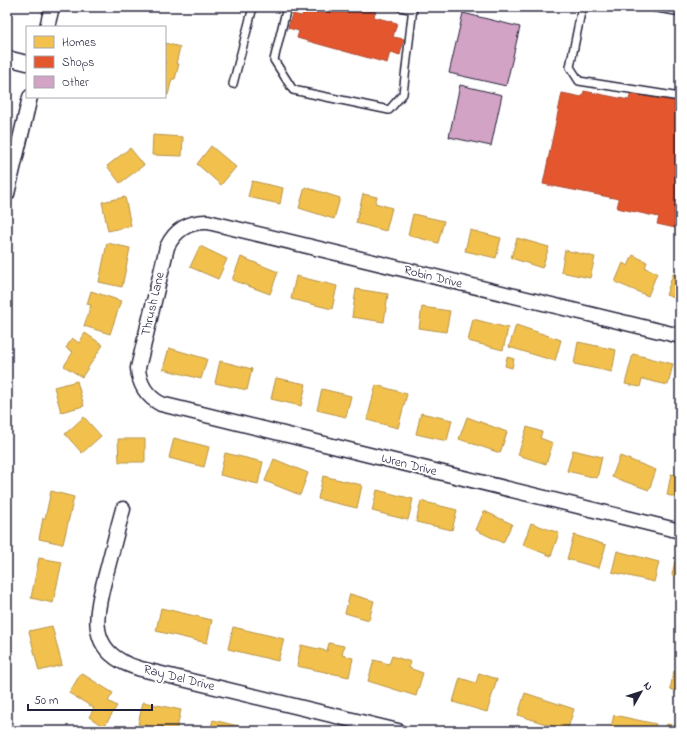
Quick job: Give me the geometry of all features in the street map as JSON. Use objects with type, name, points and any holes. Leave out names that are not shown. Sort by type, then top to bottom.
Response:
[{"type":"street","points":[[47,26],[52,7]]},
{"type":"street","points":[[7,58],[26,63]]},
{"type":"street","points":[[7,194],[30,98]]},
{"type":"street","name":"Robin Drive","points":[[186,226],[193,223],[208,222],[680,336]]},
{"type":"street","name":"Thrush Lane","points":[[144,389],[139,378],[138,368],[167,247],[174,234],[186,226]]},
{"type":"street","name":"Wren Drive","points":[[144,389],[151,398],[160,404],[680,531]]},
{"type":"street","name":"Ray Del Drive","points":[[123,509],[100,595],[97,622],[99,635],[113,655],[121,661],[141,669],[398,731]]},
{"type":"lane","points":[[233,84],[252,7]]},
{"type":"lane","points":[[289,7],[286,11],[274,60],[293,90],[389,110],[403,94],[413,8],[401,7]]},
{"type":"lane","points":[[582,7],[570,67],[579,80],[680,97]]},
{"type":"lane","points":[[650,7],[678,10]]},
{"type":"building: Homes","points":[[166,43],[180,47],[176,64],[179,64],[175,79],[172,79],[168,95],[166,95]]},
{"type":"building: Homes","points":[[153,135],[183,137],[182,156],[152,155]]},
{"type":"building: Homes","points":[[211,146],[236,167],[221,185],[197,164]]},
{"type":"building: Homes","points":[[130,148],[144,165],[120,183],[107,166]]},
{"type":"building: Homes","points":[[252,181],[283,188],[280,204],[248,197]]},
{"type":"building: Homes","points":[[305,187],[340,198],[334,219],[299,208]]},
{"type":"building: Homes","points":[[363,194],[377,197],[375,203],[392,208],[386,231],[356,223]]},
{"type":"building: Homes","points":[[125,197],[131,226],[108,231],[102,202]]},
{"type":"building: Homes","points":[[413,214],[444,221],[438,243],[408,235]]},
{"type":"building: Homes","points":[[470,230],[501,238],[496,258],[465,251]]},
{"type":"building: Homes","points":[[517,238],[549,247],[542,268],[511,258]]},
{"type":"building: Homes","points":[[107,243],[130,248],[122,287],[99,282]]},
{"type":"building: Homes","points":[[200,246],[227,259],[218,279],[190,267]]},
{"type":"building: Homes","points":[[565,250],[595,257],[590,278],[561,272]]},
{"type":"building: Homes","points":[[633,255],[647,262],[645,268],[657,273],[648,296],[615,282],[623,263],[628,266]]},
{"type":"building: Homes","points":[[241,257],[278,272],[270,294],[232,280]]},
{"type":"building: Homes","points":[[673,274],[680,276],[680,300],[666,295]]},
{"type":"building: Homes","points":[[296,276],[337,286],[332,309],[291,299]]},
{"type":"building: Homes","points":[[356,289],[388,294],[384,322],[352,317]]},
{"type":"building: Homes","points":[[91,291],[121,301],[110,334],[84,326],[91,305],[87,304]]},
{"type":"building: Homes","points":[[422,307],[450,311],[446,332],[419,328]]},
{"type":"building: Homes","points":[[473,319],[508,328],[503,350],[468,341]]},
{"type":"building: Homes","points":[[516,325],[561,340],[555,361],[509,347]]},
{"type":"building: Homes","points":[[85,333],[103,345],[82,377],[64,366],[73,352],[66,348],[72,338],[79,343]]},
{"type":"building: Homes","points":[[578,342],[616,350],[612,372],[574,364]]},
{"type":"building: Homes","points":[[169,348],[207,359],[201,379],[163,369]]},
{"type":"building: Homes","points":[[633,354],[673,364],[668,385],[642,379],[640,387],[625,384]]},
{"type":"building: Homes","points":[[507,357],[514,359],[512,368],[505,366]]},
{"type":"building: Homes","points":[[220,361],[252,369],[247,390],[215,383]]},
{"type":"building: Homes","points":[[276,378],[306,384],[301,406],[271,399]]},
{"type":"building: Homes","points":[[77,381],[84,406],[61,412],[54,387]]},
{"type":"building: Homes","points":[[376,385],[407,394],[398,428],[367,420]]},
{"type":"building: Homes","points":[[322,389],[351,396],[346,417],[317,410]]},
{"type":"building: Homes","points":[[421,413],[452,420],[447,441],[416,434]]},
{"type":"building: Homes","points":[[84,417],[101,436],[82,453],[65,434]]},
{"type":"building: Homes","points":[[467,417],[507,432],[500,453],[459,439]]},
{"type":"building: Homes","points":[[527,427],[542,432],[540,438],[553,443],[546,464],[518,455]]},
{"type":"building: Homes","points":[[174,438],[209,447],[204,467],[169,458]]},
{"type":"building: Homes","points":[[118,439],[145,439],[145,462],[119,462]]},
{"type":"building: Homes","points":[[573,450],[602,457],[597,478],[567,471]]},
{"type":"building: Homes","points":[[225,453],[263,462],[258,484],[220,475]]},
{"type":"building: Homes","points":[[620,456],[656,470],[649,490],[612,477]]},
{"type":"building: Homes","points":[[274,459],[308,473],[300,495],[265,481]]},
{"type":"building: Homes","points":[[671,474],[680,476],[680,498],[667,495]]},
{"type":"building: Homes","points":[[323,476],[362,485],[357,508],[318,499]]},
{"type":"building: Homes","points":[[377,490],[413,499],[408,520],[372,511]]},
{"type":"building: Homes","points":[[51,491],[74,497],[63,544],[39,539],[43,518],[45,519]]},
{"type":"building: Homes","points":[[421,501],[457,510],[452,530],[416,522]]},
{"type":"building: Homes","points":[[484,511],[512,524],[503,543],[476,530]]},
{"type":"building: Homes","points":[[531,523],[559,533],[551,556],[523,545]]},
{"type":"building: Homes","points":[[574,535],[606,545],[599,568],[567,559]]},
{"type":"building: Homes","points":[[617,551],[659,562],[654,582],[612,572]]},
{"type":"building: Homes","points":[[39,558],[62,562],[53,603],[31,598]]},
{"type":"building: Homes","points":[[675,561],[680,562],[680,577],[672,575]]},
{"type":"building: Homes","points":[[350,594],[374,601],[369,620],[345,613]]},
{"type":"building: Homes","points":[[161,608],[212,620],[207,643],[156,631]]},
{"type":"building: Homes","points":[[52,626],[62,665],[39,671],[29,631]]},
{"type":"building: Homes","points":[[233,627],[284,639],[278,661],[228,649]]},
{"type":"building: Homes","points":[[329,643],[344,646],[342,655],[353,658],[349,677],[297,666],[301,645],[327,651]]},
{"type":"building: Homes","points":[[392,656],[411,662],[409,668],[423,673],[416,696],[368,681],[374,660],[389,664]]},
{"type":"building: Homes","points":[[674,671],[680,673],[680,692],[670,689]]},
{"type":"building: Homes","points":[[81,673],[113,693],[108,701],[117,706],[104,727],[89,717],[94,708],[69,693]]},
{"type":"building: Homes","points":[[479,673],[497,679],[487,712],[453,702],[460,678],[476,683]]},
{"type":"building: Homes","points":[[525,693],[574,709],[567,731],[518,715]]},
{"type":"building: Homes","points":[[143,702],[181,710],[176,731],[169,731],[138,724]]},
{"type":"building: Homes","points":[[614,715],[656,724],[655,731],[610,731]]},
{"type":"building: Homes","points":[[213,720],[255,730],[255,731],[210,731]]},
{"type":"building: Homes","points":[[667,724],[680,727],[680,731],[666,731]]},
{"type":"building: Shops","points":[[305,7],[376,7],[374,17],[397,23],[393,37],[404,39],[400,55],[390,52],[387,63],[297,38],[299,31],[288,28],[292,14],[302,16]]},
{"type":"building: Shops","points":[[584,91],[629,100],[631,91],[673,100],[680,100],[680,229],[657,224],[659,217],[617,208],[619,199],[543,184],[562,93],[582,97]]},
{"type":"building: Other","points":[[463,13],[520,27],[506,86],[449,73]]},
{"type":"building: Other","points":[[460,85],[502,95],[491,146],[449,137]]}]
